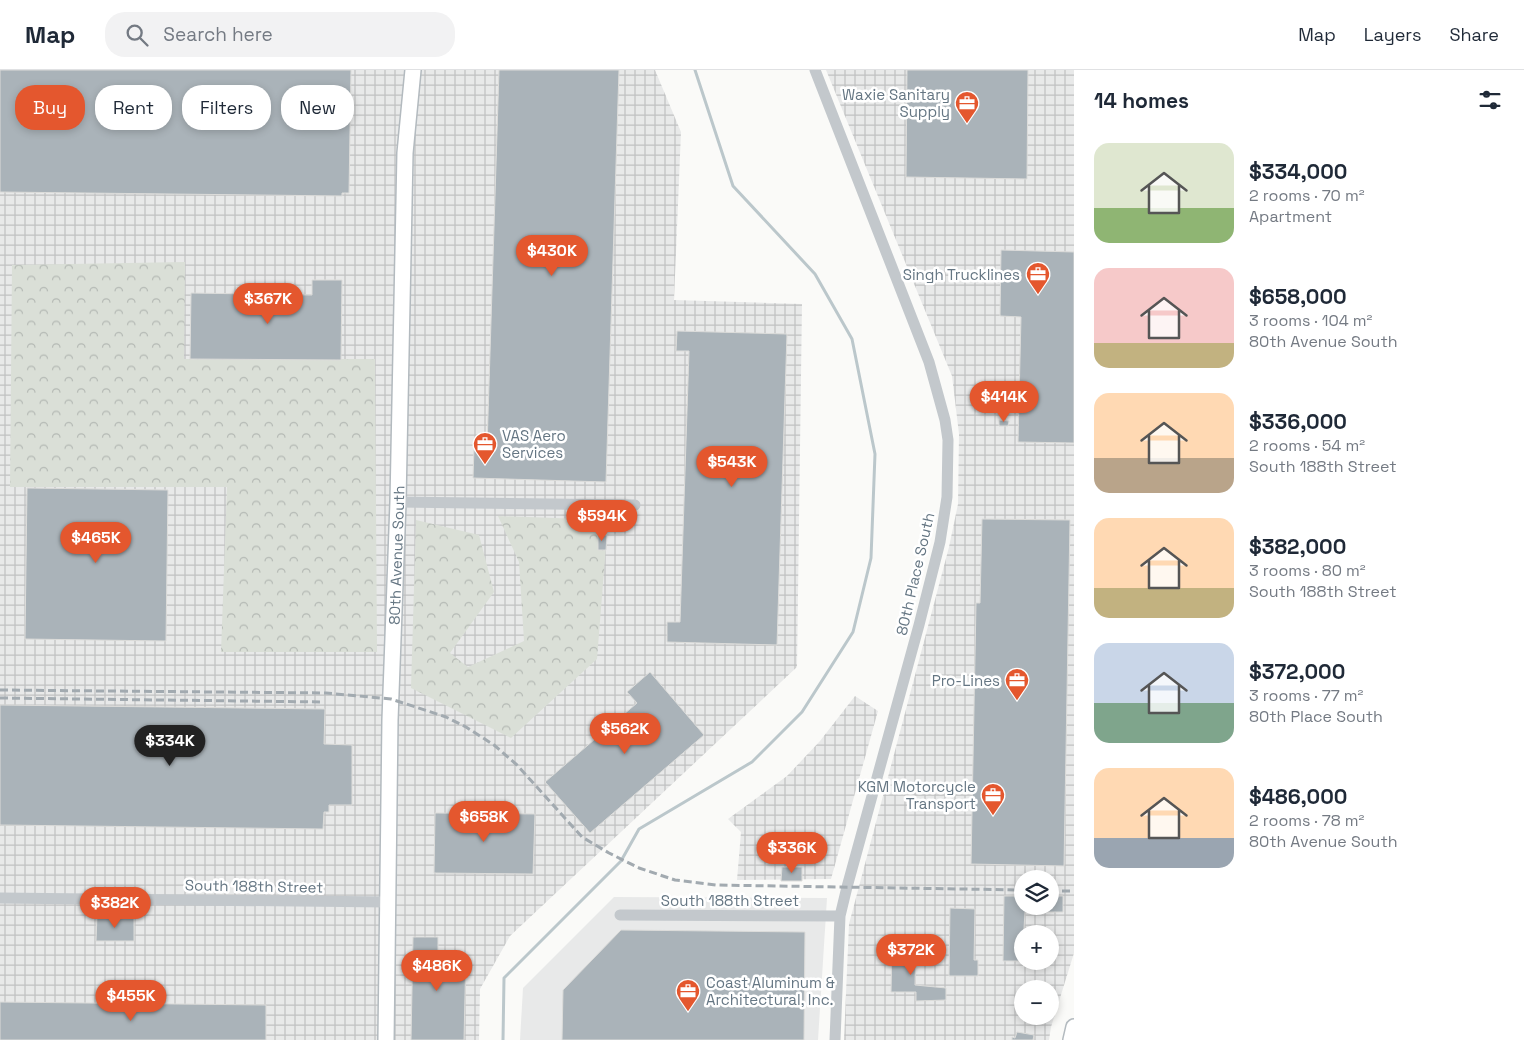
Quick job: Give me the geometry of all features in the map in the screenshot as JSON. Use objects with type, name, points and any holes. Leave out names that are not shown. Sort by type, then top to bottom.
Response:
[{"type":"street","name":"80th Avenue South","points":[[386,1040],[390,720],[398,502],[405,153],[413,70]]},
{"type":"street","name":"80th Place South","points":[[815,70],[929,362],[945,420],[948,440],[947,497],[940,542],[840,916],[835,1040]]},
{"type":"street","points":[[398,502],[635,505]]},
{"type":"street","name":"South 188th Street","points":[[0,898],[388,902]]},
{"type":"street","name":"South 188th Street","points":[[620,915],[840,916]]},
{"type":"street","points":[[1071,1040],[1074,1027]]},
{"type":"shaded area","points":[[0,70],[655,70],[681,132],[674,300],[802,304],[797,667],[510,936],[480,989],[479,1040],[0,1040]]},
{"type":"shaded area","points":[[826,70],[1074,70],[1074,953],[1059,1001],[1059,980],[1014,980],[1014,1025],[1052,1025],[1049,1040],[844,1040],[849,924],[949,547],[958,504],[959,434],[952,376]]},
{"type":"shaded area","points":[[855,696],[878,711],[831,879],[737,880],[741,832],[728,819],[787,776],[820,741]]},
{"type":"shaded area","points":[[614,897],[827,898],[818,1040],[520,1040],[523,988]]},
{"type":"green space","points":[[185,262],[184,359],[375,359],[377,652],[221,652],[227,487],[10,487],[12,265]]},
{"type":"green space","points":[[498,516],[608,520],[597,659],[511,738],[411,688],[416,520],[479,535],[494,592],[450,653],[468,667],[524,641],[519,562]]},
{"type":"building","points":[[0,70],[351,70],[351,85],[281,85],[281,130],[350,130],[349,193],[342,193],[342,196],[0,192]]},
{"type":"building","points":[[499,70],[619,70],[606,482],[473,478],[474,447],[487,447]]},
{"type":"building","name":"Waxie Sanitary Supply","points":[[907,70],[1028,70],[1027,179],[906,177]]},
{"type":"building","points":[[1001,250],[1074,252],[1074,443],[1018,442],[1021,317],[1000,316]]},
{"type":"building","points":[[312,280],[342,280],[341,360],[190,359],[191,293],[312,295]]},
{"type":"building","points":[[677,331],[787,334],[777,645],[667,642],[667,622],[680,622],[689,351],[676,351]]},
{"type":"building","points":[[999,420],[1009,421],[1008,426],[999,426]]},
{"type":"building","points":[[27,488],[168,490],[166,641],[25,639]]},
{"type":"building","points":[[982,519],[1070,520],[1064,866],[971,864],[976,603],[980,603]]},
{"type":"building","points":[[598,535],[607,535],[606,550],[598,550]]},
{"type":"building","points":[[650,672],[704,735],[590,833],[545,782],[637,703],[627,692]]},
{"type":"building","points":[[0,705],[325,709],[324,744],[352,745],[352,805],[329,805],[329,812],[324,812],[323,829],[0,825]]},
{"type":"building","points":[[435,813],[535,814],[533,874],[434,873]]},
{"type":"building","points":[[782,867],[802,867],[802,881],[781,881]]},
{"type":"building","points":[[1004,896],[1014,896],[1014,915],[1025,915],[1024,925],[1014,925],[1014,961],[1003,961]]},
{"type":"building","points":[[1059,896],[1063,896],[1063,912],[1059,912]]},
{"type":"building","points":[[950,908],[975,909],[974,960],[978,960],[978,976],[949,976]]},
{"type":"building","points":[[97,916],[134,917],[134,941],[96,941]]},
{"type":"building","points":[[621,930],[805,932],[804,1040],[562,1040],[563,990]]},
{"type":"building","points":[[413,937],[438,937],[438,952],[466,953],[464,1040],[411,1040]]},
{"type":"building","points":[[892,946],[916,946],[915,985],[946,988],[946,1000],[916,1001],[916,992],[891,992]]},
{"type":"building","points":[[0,1002],[266,1005],[266,1040],[0,1040]]},
{"type":"building","points":[[1017,1032],[1034,1035],[1033,1040],[1012,1040],[1012,1037],[1015,1038]]},
{"type":"waterway","points":[[503,1040],[504,978],[621,861],[639,829],[752,762],[802,712],[853,632],[871,558],[875,454],[852,339],[815,274],[733,186],[695,70]]},
{"type":"railway","points":[[0,690],[326,693],[391,699],[446,717],[466,727],[494,745],[517,765],[582,837],[639,868],[675,880],[716,885],[1014,890]]},
{"type":"railway","points":[[0,698],[324,702]]},
{"type":"railway","points":[[1059,891],[1074,891]]},
{"type":"place","name":"Waxie Sanitary Supply","points":[[967,124]]},
{"type":"place","name":"Singh Trucklines","points":[[1038,295]]},
{"type":"place","name":"VAS Aero Services","points":[[485,465]]},
{"type":"place","name":"Pro-Lines","points":[[1017,701]]},
{"type":"place","name":"KGM Motorcycle Transport","points":[[993,816]]},
{"type":"place","name":"Coast Aluminum & Architectural, Inc.","points":[[688,1012]]}]
